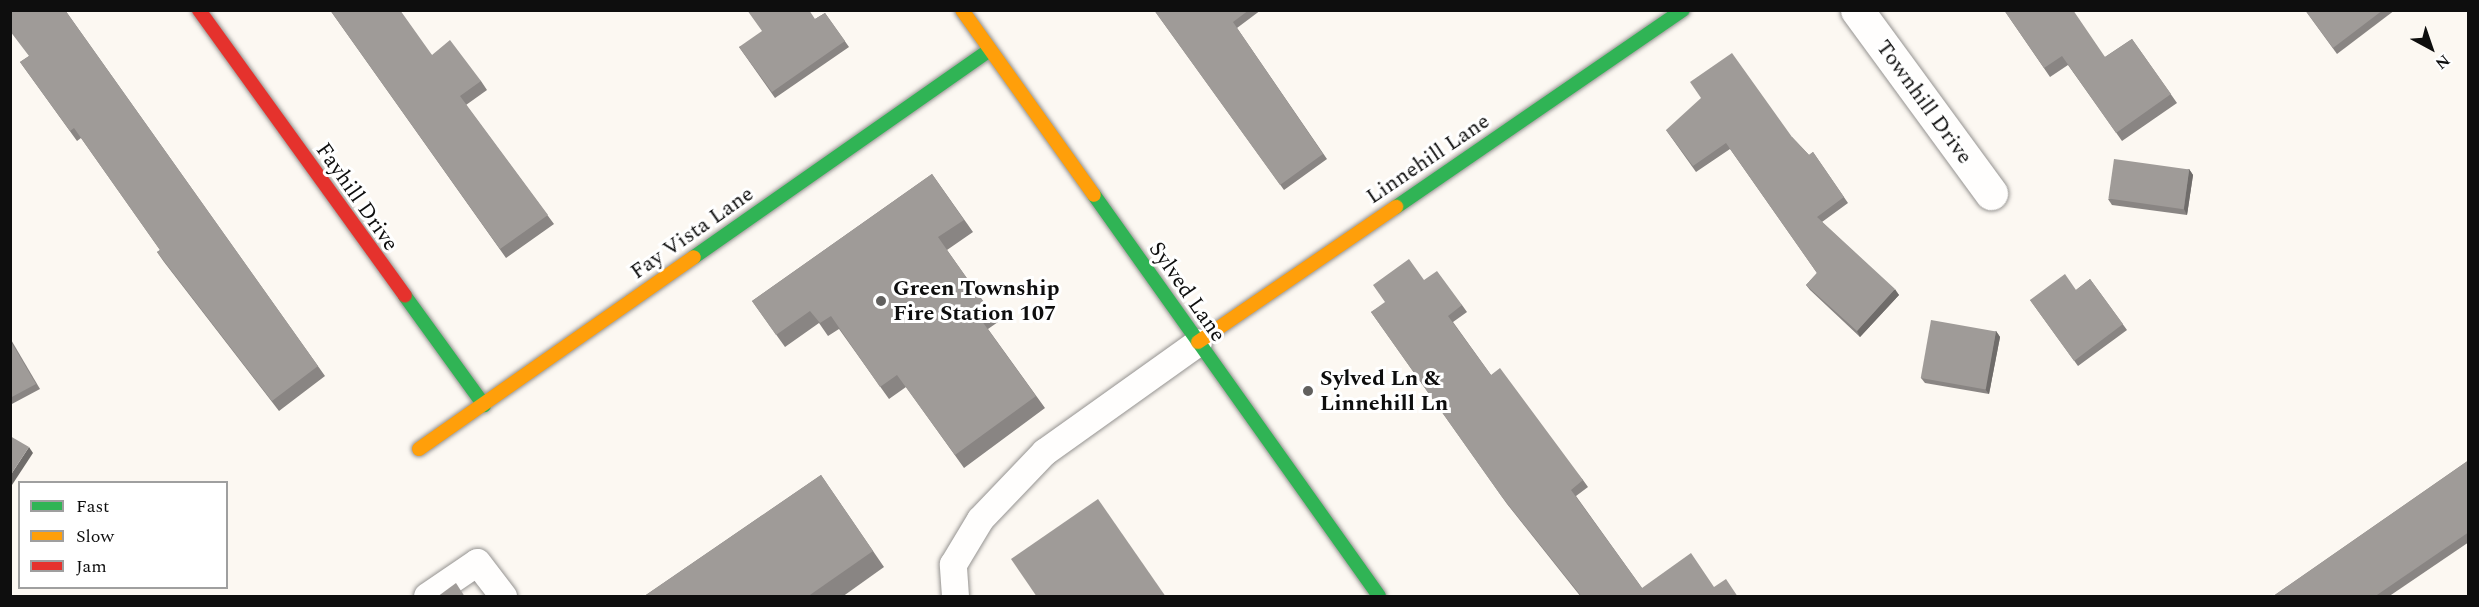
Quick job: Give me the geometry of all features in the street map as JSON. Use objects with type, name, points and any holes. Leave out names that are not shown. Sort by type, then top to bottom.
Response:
[{"type":"street","name":"Fayhill Drive","points":[[199,10],[484,405]]},
{"type":"street","name":"Sylved Lane","points":[[962,10],[1379,597]]},
{"type":"street","name":"Linnehill Lane","points":[[1198,342],[1683,10]]},
{"type":"street","name":"Townhill Drive","points":[[1857,10],[1991,193]]},
{"type":"street","name":"Fay Vista Lane","points":[[419,449],[990,50]]},
{"type":"lane","points":[[955,597],[953,564],[980,519],[1044,452],[1198,342]]},
{"type":"lane","points":[[427,597],[477,562],[503,597]]},
{"type":"building","points":[[10,10],[65,10],[318,366],[272,401],[157,252],[160,250],[74,128],[70,131],[20,62],[29,56],[10,31]]},
{"type":"building","points":[[330,10],[400,10],[432,55],[450,40],[481,81],[460,96],[548,215],[500,249]]},
{"type":"building","points":[[747,10],[809,10],[815,19],[825,13],[845,41],[772,92],[739,47],[762,31]]},
{"type":"building","points":[[1154,10],[1249,10],[1233,22],[1323,154],[1280,185]]},
{"type":"building","points":[[2004,10],[2073,10],[2105,57],[2132,39],[2171,94],[2116,133],[2062,56],[2044,68]]},
{"type":"building","points":[[2305,10],[2383,10],[2333,48]]},
{"type":"building","points":[[1732,53],[1792,137],[1809,155],[1813,152],[1844,197],[1817,217],[1895,289],[1857,331],[1806,285],[1817,273],[1726,143],[1693,166],[1666,130],[1701,98],[1690,82]]},
{"type":"building","points":[[2114,159],[2189,170],[2184,209],[2108,199]]},
{"type":"building","name":"Green Township Fire Station 107","points":[[932,174],[964,220],[938,237],[989,310],[979,317],[1036,396],[955,455],[897,375],[880,387],[831,316],[820,323],[810,311],[776,335],[752,301]]},
{"type":"building","points":[[1409,259],[1424,280],[1437,271],[1462,305],[1448,316],[1491,375],[1500,368],[1583,480],[1571,490],[1642,588],[1691,553],[1714,587],[1726,579],[1738,597],[1582,597],[1502,497],[1371,312],[1385,302],[1373,285]]},
{"type":"building","points":[[2065,274],[2076,290],[2090,279],[2123,324],[2074,361],[2030,300]]},
{"type":"building","points":[[1931,320],[1996,331],[1986,390],[1921,378]]},
{"type":"building","points":[[10,340],[36,384],[10,398]]},
{"type":"building","points":[[10,436],[29,447],[10,476]]},
{"type":"building","points":[[2469,460],[2469,532],[2374,597],[2272,597]]},
{"type":"building","points":[[821,475],[873,551],[807,597],[643,597]]},
{"type":"building","points":[[1098,499],[1166,597],[1037,597],[1011,559]]},
{"type":"building","points":[[456,583],[465,597],[437,597]]},
{"type":"traffic: fast","points":[[1396,207],[1683,10]]},
{"type":"traffic: fast","points":[[694,257],[990,50]]},
{"type":"traffic: fast","points":[[1094,195],[1379,596]]},
{"type":"traffic: fast","points":[[405,296],[484,405]]},
{"type":"traffic: slow","points":[[962,10],[1094,195]]},
{"type":"traffic: slow","points":[[1198,342],[1396,207]]},
{"type":"traffic: slow","points":[[419,449],[694,257]]},
{"type":"traffic: jam","points":[[199,10],[405,296]]},
{"type":"place","name":"Green Township Fire Station 107","points":[[881,301]]},
{"type":"place","name":"Sylved Ln & Linnehill Ln","points":[[1308,391]]}]
